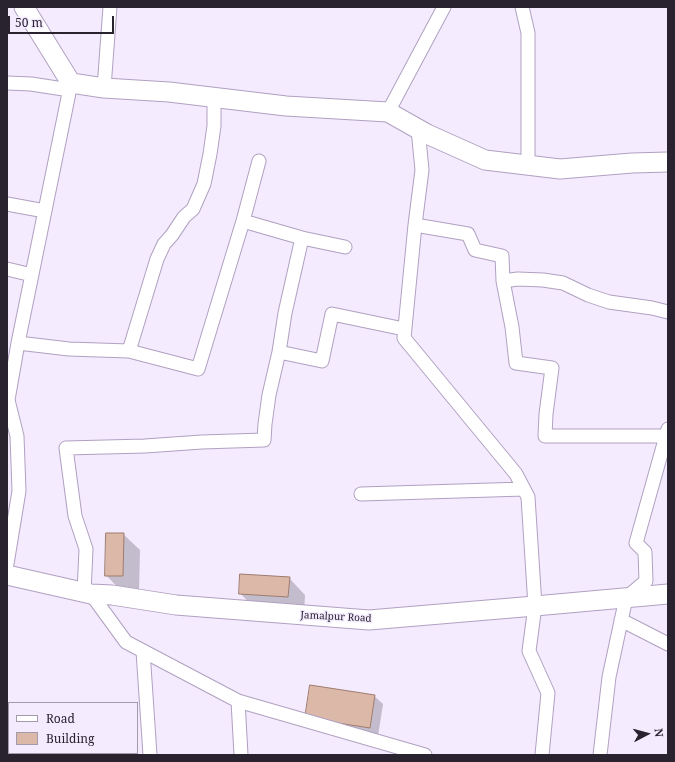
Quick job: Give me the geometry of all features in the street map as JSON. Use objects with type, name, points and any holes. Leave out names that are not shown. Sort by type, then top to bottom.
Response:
[{"type":"street","points":[[7,564],[19,491],[17,436],[7,400],[70,87],[24,7]]},
{"type":"street","points":[[104,88],[110,7]]},
{"type":"street","points":[[388,112],[444,7]]},
{"type":"street","points":[[522,7],[528,32],[528,165]]},
{"type":"street","points":[[7,83],[169,92],[286,106],[388,112],[428,134],[485,160],[560,169],[632,163],[668,162]]},
{"type":"street","points":[[129,351],[157,258],[164,244],[184,217],[193,209],[204,184],[214,126],[214,97]]},
{"type":"street","points":[[418,129],[422,170],[404,338],[516,474],[528,497],[535,606],[529,651],[548,693],[542,755]]},
{"type":"street","points":[[18,343],[69,349],[129,351],[198,369],[243,221],[259,161]]},
{"type":"street","points":[[7,204],[45,211]]},
{"type":"street","points":[[243,221],[302,238],[345,247]]},
{"type":"street","points":[[415,225],[468,234],[475,250],[502,256],[503,281],[512,327],[516,363],[552,368],[546,414],[545,436],[667,432],[636,543],[645,552],[646,581],[626,598],[609,677],[600,755]]},
{"type":"street","points":[[302,238],[285,313],[279,352],[269,395],[264,440],[66,448],[75,516],[86,550],[88,593],[126,642],[238,701],[425,755]]},
{"type":"street","points":[[7,268],[32,275]]},
{"type":"street","points":[[503,281],[518,279],[563,283],[609,302],[652,308],[668,312]]},
{"type":"street","points":[[279,352],[322,361],[332,314],[404,329]]},
{"type":"street","points":[[361,494],[524,489]]},
{"type":"street","name":"Jamalpur Road","points":[[7,575],[88,593],[112,595],[176,605],[369,620],[668,594]]},
{"type":"street","points":[[621,620],[668,644]]},
{"type":"street","points":[[143,651],[150,755]]},
{"type":"street","points":[[238,701],[241,755]]},
{"type":"building","points":[[106,533],[124,533],[123,576],[105,576]]},
{"type":"building","points":[[240,574],[290,577],[288,597],[239,594]]},
{"type":"building","points":[[310,685],[375,695],[370,728],[305,718]]}]
